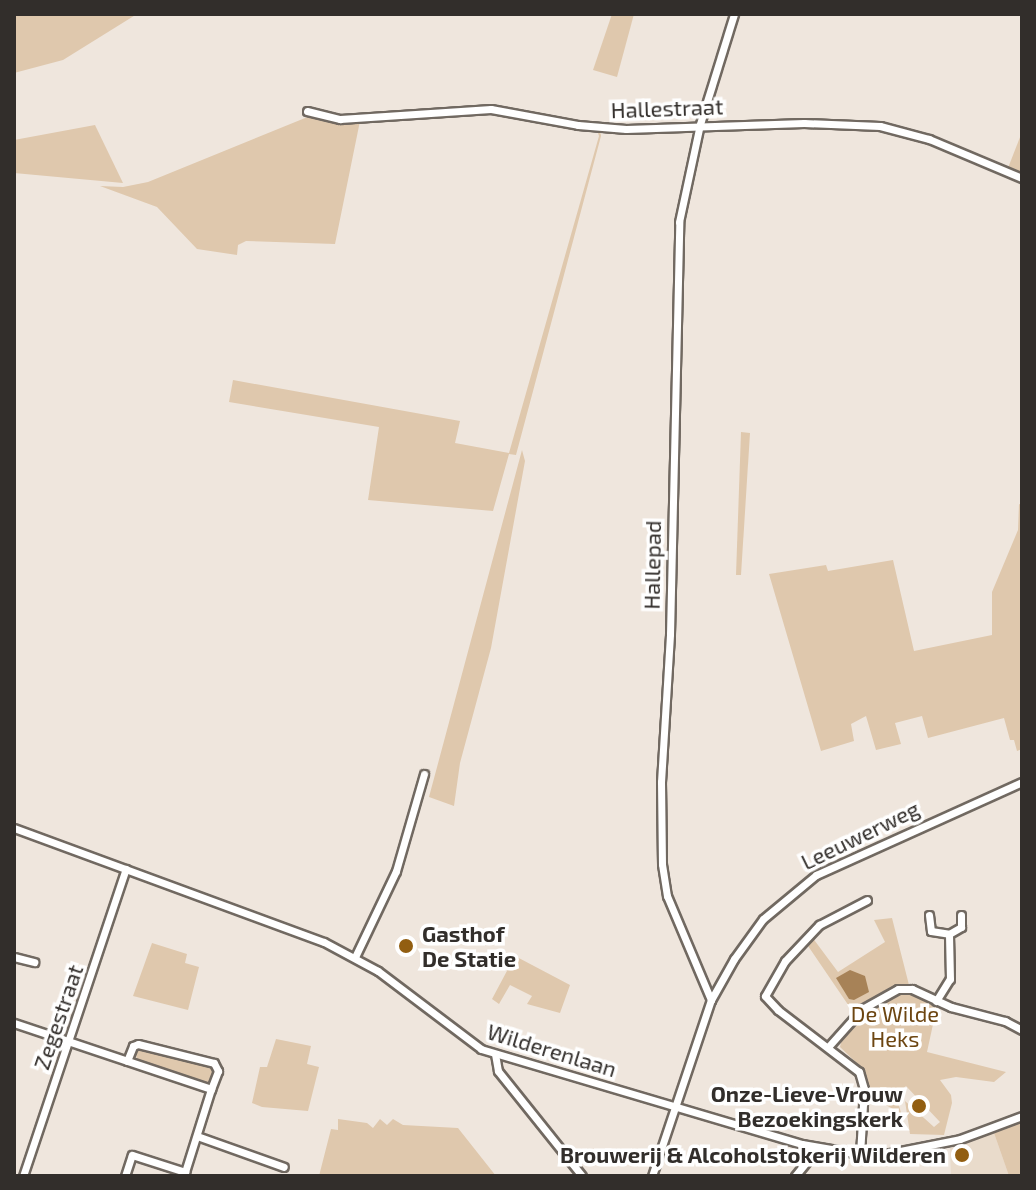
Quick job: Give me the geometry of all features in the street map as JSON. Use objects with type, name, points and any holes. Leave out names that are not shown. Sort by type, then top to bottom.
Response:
[{"type":"street","name":"Hallepad","points":[[711,1000],[667,896],[661,833],[670,634],[679,222],[700,124],[734,14]]},
{"type":"street","name":"Hallestraat","points":[[307,111],[340,119],[481,109],[605,128],[700,124],[880,126],[929,139],[1022,178]]},
{"type":"street","points":[[355,957],[396,871],[424,774]]},
{"type":"street","name":"Leeuwerweg","points":[[652,1176],[711,1000],[750,935],[778,903],[805,882],[1022,782]]},
{"type":"street","name":"Wilderenlaan","points":[[14,828],[355,957],[397,985],[467,1042],[495,1054],[818,1148],[860,1154],[947,1143],[1022,1116]]},
{"type":"street","name":"Zegestraat","points":[[23,1176],[126,869]]},
{"type":"street","points":[[860,1154],[863,1079],[765,996],[785,961],[819,925],[867,900]]},
{"type":"street","points":[[929,915],[931,931],[949,934],[961,927],[961,915]]},
{"type":"street","points":[[936,1001],[950,979],[949,934]]},
{"type":"street","points":[[14,957],[34,962]]},
{"type":"street","points":[[828,1047],[862,1009],[890,992],[912,989],[936,1001],[1022,1030]]},
{"type":"street","points":[[14,1023],[211,1089]]},
{"type":"street","points":[[125,1176],[132,1155],[186,1174],[218,1071],[214,1063],[138,1044],[133,1046],[127,1061]]},
{"type":"street","points":[[495,1054],[498,1071],[582,1176]]},
{"type":"street","points":[[197,1136],[284,1167]]},
{"type":"street","points":[[795,1176],[818,1148]]},
{"type":"shaded area","points":[[850,970],[865,976],[869,992],[854,1000],[849,999],[836,978]]},
{"type":"shaded area","points":[[994,1133],[1009,1176],[951,1176],[950,1148]]},
{"type":"green space","points":[[14,14],[137,14],[63,60],[14,73]]},
{"type":"green space","points":[[612,14],[634,14],[617,77],[593,70]]},
{"type":"green space","points":[[310,116],[360,121],[335,244],[246,241],[238,245],[237,255],[197,249],[157,207],[100,186],[123,187],[148,182]]},
{"type":"green space","points":[[95,125],[123,183],[14,173],[14,140]]},
{"type":"green space","points":[[597,130],[600,130],[601,136],[516,455],[509,454],[493,511],[368,500],[379,427],[229,402],[233,380],[460,421],[455,443],[509,453],[599,136]]},
{"type":"green space","points":[[1022,132],[1022,174],[1008,168]]},
{"type":"green space","points":[[741,432],[750,433],[741,575],[736,575]]},
{"type":"green space","points":[[522,450],[525,461],[491,648],[460,763],[454,806],[429,797]]},
{"type":"green space","points":[[1019,504],[1022,505],[1022,749],[1017,751],[1014,740],[1010,740],[1004,718],[928,738],[922,716],[895,723],[901,744],[876,750],[866,716],[851,724],[854,741],[821,751],[769,574],[826,565],[828,571],[893,560],[914,651],[992,635],[992,592],[1018,530]]},
{"type":"green space","points":[[892,918],[909,985],[889,988],[853,1012],[806,943],[812,937],[838,972],[885,942],[874,920]]},
{"type":"green space","points":[[152,943],[187,954],[185,963],[199,967],[188,1010],[133,996]]},
{"type":"green space","points":[[515,956],[570,985],[560,1013],[527,1004],[532,996],[510,985],[499,1004],[492,999]]},
{"type":"green space","name":"De Wilde Heks","points":[[915,993],[937,1006],[927,1052],[1006,1072],[994,1082],[956,1077],[940,1080],[951,1095],[952,1103],[944,1135],[910,1134],[905,1101],[934,1127],[940,1122],[906,1086],[896,1095],[905,1127],[893,1109],[866,1094],[863,1069],[840,1047],[842,1038],[865,1012],[895,994]]},
{"type":"green space","points":[[276,1039],[311,1046],[307,1064],[319,1067],[308,1111],[262,1107],[252,1103],[260,1067],[267,1067]]},
{"type":"green space","points":[[143,1049],[211,1065],[215,1071],[210,1082],[202,1082],[139,1062],[134,1052]]},
{"type":"green space","points":[[338,1119],[367,1123],[373,1128],[380,1119],[387,1125],[393,1119],[403,1125],[458,1128],[496,1176],[319,1176],[331,1129],[338,1130]]},
{"type":"green space","points":[[1022,1121],[1022,1176],[1009,1176],[994,1133]]},
{"type":"place","name":"Gasthof De Statie","points":[[406,946]]},
{"type":"place","name":"Onze-Lieve-Vrouw Bezoekingskerk","points":[[919,1106]]},
{"type":"place","name":"Brouwerij & Alcoholstokerij Wilderen","points":[[962,1155]]}]
